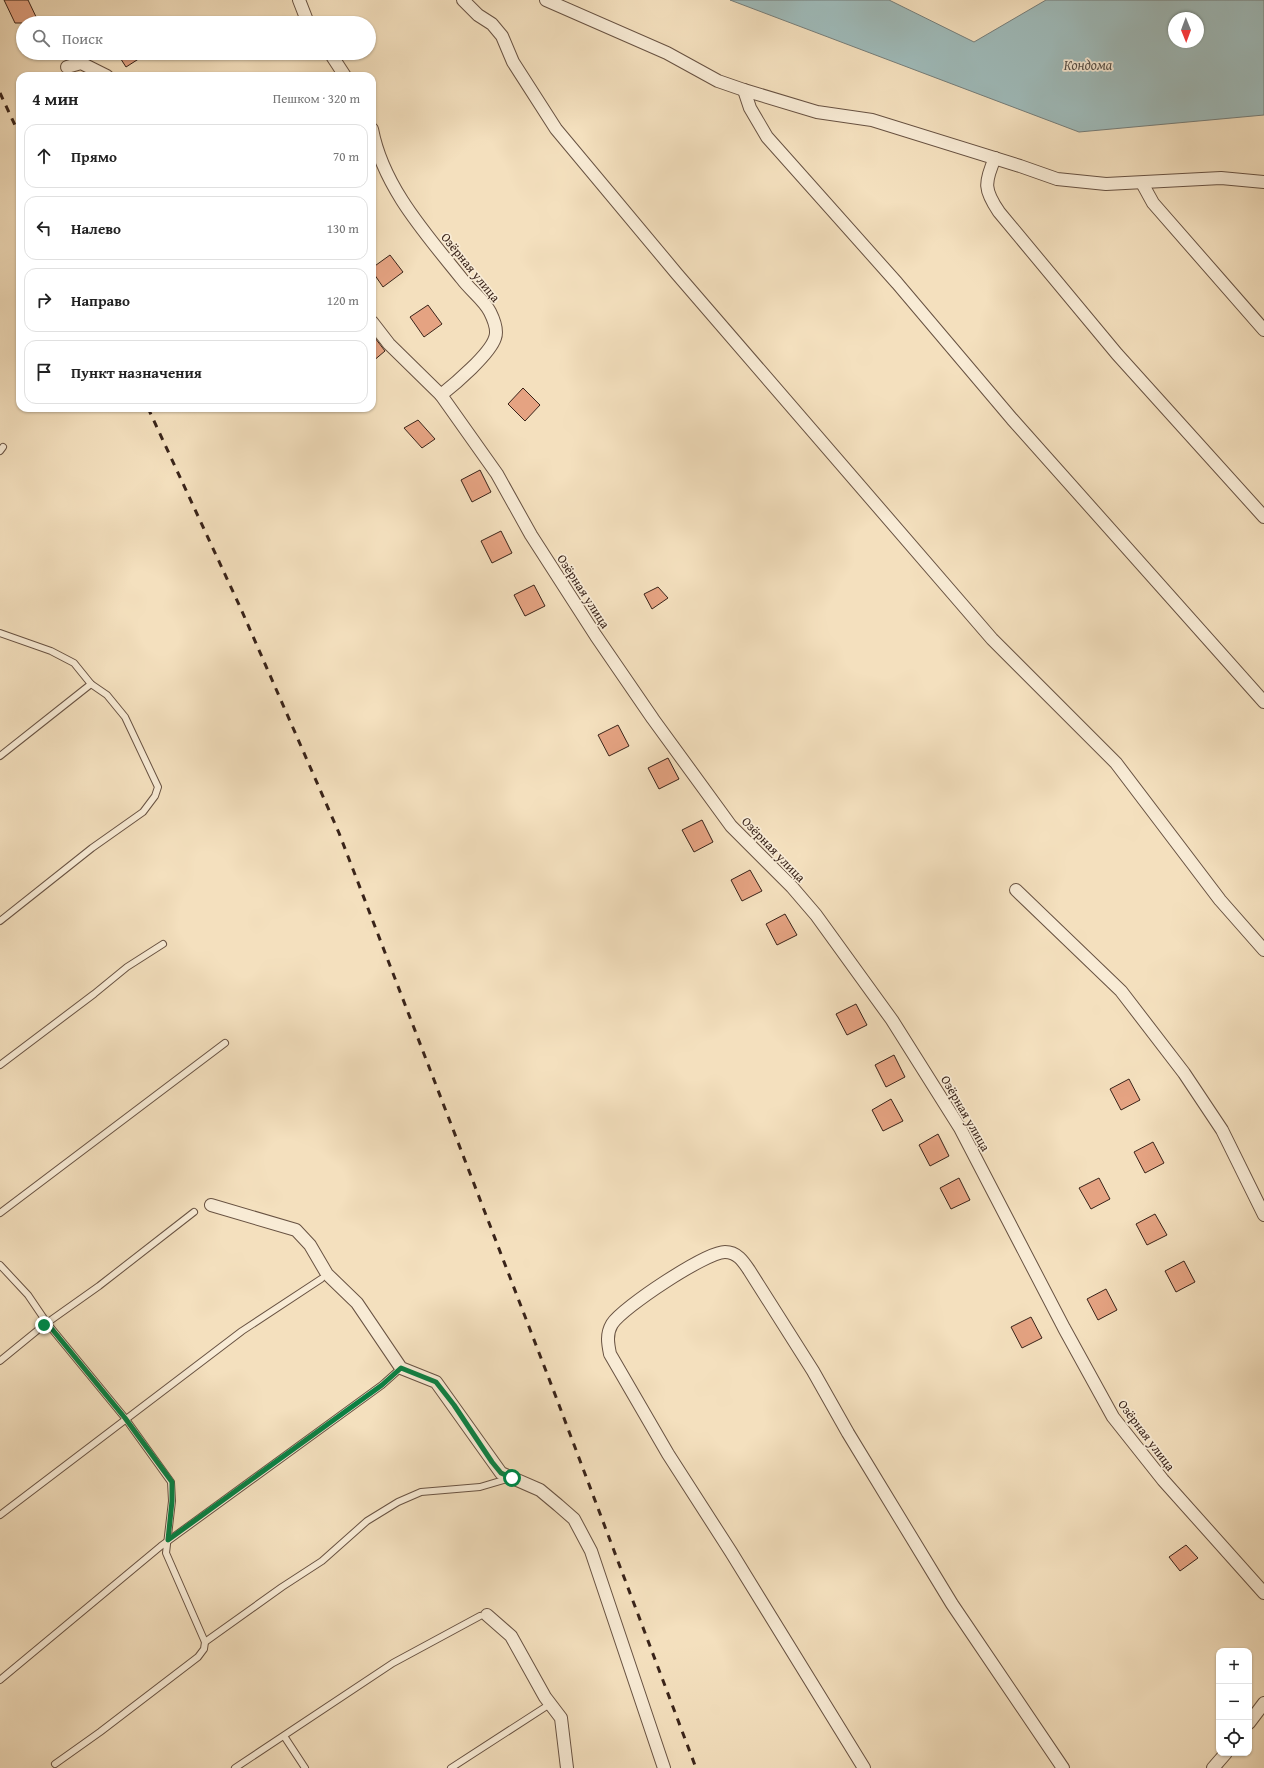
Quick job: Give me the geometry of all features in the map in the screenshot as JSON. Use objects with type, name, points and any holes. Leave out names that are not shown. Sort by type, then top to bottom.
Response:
[{"type":"street","points":[[299,0],[305,16]]},
{"type":"street","points":[[463,0],[478,15],[492,24],[502,36],[513,62],[556,129],[677,274],[992,639],[1116,764],[1220,900],[1264,950]]},
{"type":"street","points":[[546,0],[667,53],[718,81],[817,112],[872,120],[1057,179],[1106,184],[1221,178],[1264,182]]},
{"type":"street","points":[[335,60],[342,72]]},
{"type":"street","points":[[67,67],[81,63],[99,72]]},
{"type":"street","points":[[744,90],[750,108],[767,137],[897,283],[1012,419],[1264,702]]},
{"type":"street","name":"Озёрная улица","points":[[376,148],[388,177],[420,227],[489,310],[495,325],[496,337],[489,348],[441,395],[497,474],[531,535],[596,636],[653,719],[732,826],[816,915],[892,1020],[960,1128],[1064,1328],[1113,1417],[1163,1480],[1264,1593]]},
{"type":"street","points":[[995,158],[989,171],[987,185],[988,197],[999,212],[1117,354],[1264,517]]},
{"type":"street","points":[[1142,183],[1153,203],[1264,330]]},
{"type":"street","points":[[376,327],[389,344],[441,395]]},
{"type":"street","points":[[1016,890],[1121,991],[1165,1048],[1184,1073],[1222,1130],[1264,1215]]},
{"type":"street","points":[[211,1205],[296,1230],[310,1245],[327,1274],[357,1303],[401,1368],[436,1382],[454,1405],[501,1473],[540,1490],[574,1519],[591,1551],[664,1768]]},
{"type":"street","points":[[864,1768],[736,1559],[668,1454],[610,1354],[607,1337],[612,1324],[622,1314],[636,1301],[716,1253],[725,1252],[734,1254],[742,1259],[813,1371],[848,1434],[952,1604],[1063,1768]]},
{"type":"street","points":[[484,1616],[511,1636],[550,1704],[561,1718],[567,1768]]},
{"type":"street","points":[[1251,1720],[1264,1703]]},
{"type":"street","points":[[1214,1768],[1224,1756]]},
{"type":"lane","points":[[0,633],[51,651],[74,663],[91,684],[107,695],[126,717],[158,787],[155,796],[143,812],[92,848],[0,921]]},
{"type":"lane","points":[[0,756],[91,684]]},
{"type":"lane","points":[[0,1065],[94,994],[127,967],[163,944]]},
{"type":"lane","points":[[0,1213],[225,1043]]},
{"type":"lane","points":[[0,1361],[47,1323],[100,1286],[194,1212]]},
{"type":"lane","points":[[0,1266],[28,1295],[47,1323],[125,1418],[172,1482],[172,1501],[166,1553],[205,1642],[204,1649],[198,1657],[100,1732],[55,1764]]},
{"type":"lane","points":[[0,1515],[125,1418],[242,1331],[321,1279]]},
{"type":"lane","points":[[0,1680],[168,1540],[382,1385],[401,1368]]},
{"type":"lane","points":[[205,1642],[282,1587],[322,1561],[367,1521],[398,1502],[421,1492],[480,1487],[512,1478]]},
{"type":"lane","points":[[235,1768],[393,1663],[484,1616]]},
{"type":"lane","points":[[452,1768],[550,1704]]},
{"type":"lane","points":[[284,1736],[305,1768]]},
{"type":"water","name":"Кондома","points":[[730,0],[889,0],[974,42],[1046,0],[1264,0],[1264,115],[1079,132]]},
{"type":"building","points":[[4,0],[28,0],[36,16],[16,16],[15,23]]},
{"type":"building","points":[[122,60],[137,60],[126,67]]},
{"type":"building","points":[[390,255],[403,272],[383,287],[376,277],[376,265]]},
{"type":"building","points":[[428,305],[442,324],[424,337],[410,317]]},
{"type":"building","points":[[376,339],[385,351],[376,359]]},
{"type":"building","points":[[523,388],[540,405],[525,421],[508,404]]},
{"type":"building","points":[[418,420],[435,439],[422,448],[404,428]]},
{"type":"building","points":[[480,470],[491,492],[472,502],[461,480]]},
{"type":"building","points":[[501,531],[512,553],[492,563],[481,541]]},
{"type":"building","points":[[534,585],[545,606],[525,616],[514,595]]},
{"type":"building","points":[[658,587],[668,598],[652,609],[644,594]]},
{"type":"building","points":[[618,725],[629,746],[609,756],[598,735]]},
{"type":"building","points":[[668,758],[679,779],[659,789],[648,768]]},
{"type":"building","points":[[702,820],[713,842],[694,852],[682,830]]},
{"type":"building","points":[[750,870],[762,891],[742,901],[731,880]]},
{"type":"building","points":[[785,914],[797,935],[777,945],[766,924]]},
{"type":"building","points":[[856,1004],[867,1025],[847,1035],[836,1014]]},
{"type":"building","points":[[894,1055],[905,1077],[886,1087],[875,1065]]},
{"type":"building","points":[[1129,1079],[1140,1100],[1121,1110],[1110,1089]]},
{"type":"building","points":[[891,1099],[903,1121],[883,1131],[872,1110]]},
{"type":"building","points":[[938,1134],[949,1156],[930,1166],[919,1145]]},
{"type":"building","points":[[1153,1142],[1164,1163],[1145,1173],[1134,1152]]},
{"type":"building","points":[[959,1178],[970,1200],[951,1209],[940,1188]]},
{"type":"building","points":[[1099,1178],[1110,1199],[1091,1209],[1079,1188]]},
{"type":"building","points":[[1155,1214],[1167,1235],[1147,1245],[1136,1224]]},
{"type":"building","points":[[1184,1261],[1195,1282],[1176,1292],[1165,1271]]},
{"type":"building","points":[[1106,1289],[1117,1310],[1098,1320],[1087,1299]]},
{"type":"building","points":[[1031,1317],[1042,1338],[1022,1348],[1011,1327]]},
{"type":"building","points":[[1186,1545],[1198,1558],[1180,1571],[1169,1557]]},
{"type":"railway","points":[[0,93],[16,127]]},
{"type":"railway","points":[[150,412],[241,609],[339,833],[556,1397],[696,1768]]},
{"type":"route","points":[[44,1325],[47,1323],[125,1418],[172,1482],[172,1501],[168,1540],[382,1385],[401,1368],[436,1382],[454,1405],[492,1462],[501,1473],[512,1478]]}]
